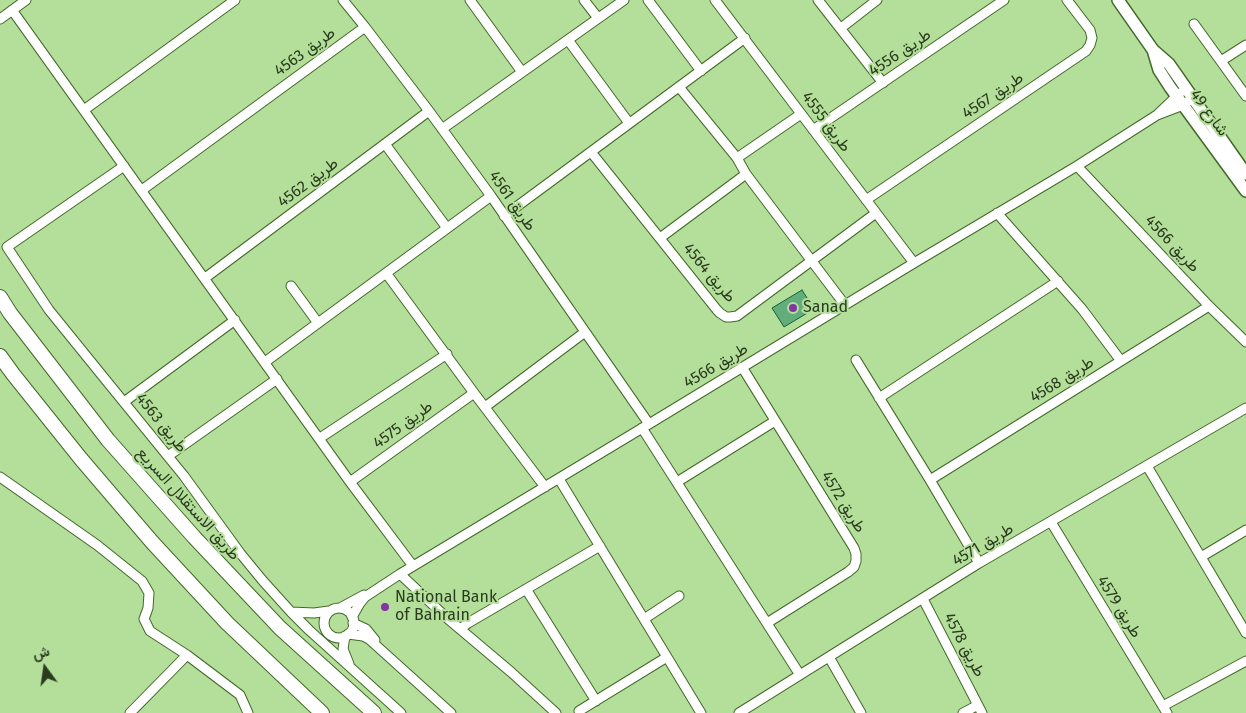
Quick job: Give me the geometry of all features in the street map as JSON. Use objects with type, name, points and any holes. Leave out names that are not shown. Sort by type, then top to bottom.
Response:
[{"type":"main road","name":"طريق الاستقلال السريع","points":[[0,297],[10,314],[108,440],[194,537],[280,628],[374,713]]},
{"type":"main road","points":[[0,356],[81,459],[152,542],[227,623],[322,713]]},
{"type":"street","points":[[0,19],[26,0]]},
{"type":"street","points":[[84,110],[235,0]]},
{"type":"street","name":"طريق 4561","points":[[342,0],[365,27],[491,196],[585,332],[646,426]]},
{"type":"street","points":[[470,0],[522,72]]},
{"type":"street","points":[[584,0],[598,18]]},
{"type":"street","points":[[442,129],[624,0]]},
{"type":"street","points":[[648,0],[701,71]]},
{"type":"street","name":"طريق 4555","points":[[715,0],[914,263]]},
{"type":"street","points":[[818,0],[883,83]]},
{"type":"street","points":[[841,28],[877,0]]},
{"type":"street","name":"طريق 4556","points":[[813,130],[1004,0]]},
{"type":"street","name":"طريق 4567","points":[[866,200],[1086,51],[1092,38],[1090,30],[1067,0]]},
{"type":"street","name":"شارع 49","points":[[1118,0],[1153,50],[1169,64],[1190,93],[1245,183]]},
{"type":"street","points":[[12,10],[350,482],[413,566]]},
{"type":"street","points":[[1194,24],[1246,96]]},
{"type":"street","name":"طريق 4563","points":[[142,190],[365,27]]},
{"type":"street","points":[[504,216],[745,38]]},
{"type":"street","points":[[568,40],[630,123]]},
{"type":"street","points":[[1221,61],[1246,45]]},
{"type":"street","name":"شارع 49","points":[[1153,50],[1159,70],[1245,183]]},
{"type":"street","points":[[679,87],[737,158],[746,174],[845,305]]},
{"type":"street","name":"طريق 4566","points":[[340,608],[371,592],[1077,166],[1190,93]]},
{"type":"street","name":"طريق 4562","points":[[205,278],[428,111]]},
{"type":"street","points":[[737,158],[801,114]]},
{"type":"street","points":[[385,144],[447,228]]},
{"type":"street","name":"طريق 4564","points":[[591,152],[720,313],[730,317],[737,316],[876,213]]},
{"type":"street","name":"طريق 4563","points":[[124,166],[7,247],[49,310],[184,476],[252,568],[290,612],[401,713]]},
{"type":"street","name":"طريق 4566","points":[[1077,166],[1209,306],[1246,342]]},
{"type":"street","name":"طريق 4564","points":[[660,238],[746,174]]},
{"type":"street","points":[[265,362],[491,196]]},
{"type":"street","points":[[998,213],[1082,309],[1121,361]]},
{"type":"street","points":[[386,273],[545,487]]},
{"type":"street","points":[[879,398],[1058,282]]},
{"type":"street","points":[[291,286],[318,323]]},
{"type":"street","name":"طريق 4568","points":[[930,480],[1209,306]]},
{"type":"street","points":[[124,402],[235,320]]},
{"type":"street","points":[[485,407],[585,332]]},
{"type":"street","points":[[320,438],[447,354]]},
{"type":"street","points":[[856,360],[979,564]]},
{"type":"street","name":"طريق 4572","points":[[742,367],[856,554],[854,567],[848,572],[767,623]]},
{"type":"street","points":[[168,456],[277,379]]},
{"type":"street","name":"طريق 4575","points":[[350,482],[474,393]]},
{"type":"street","name":"طريق 4571","points":[[739,713],[979,564],[1246,408]]},
{"type":"street","points":[[677,482],[775,421]]},
{"type":"street","points":[[646,426],[677,482],[800,675]]},
{"type":"street","points":[[1147,466],[1246,632]]},
{"type":"street","points":[[0,477],[97,546],[142,581],[149,593],[148,608],[144,619],[150,631],[187,655],[240,695],[248,713]]},
{"type":"street","points":[[559,479],[701,713]]},
{"type":"street","name":"طريق 4579","points":[[1050,522],[1165,710],[1246,661]]},
{"type":"street","points":[[1201,556],[1246,530]]},
{"type":"street","points":[[460,629],[600,546]]},
{"type":"street","points":[[400,574],[556,713]]},
{"type":"street","points":[[526,589],[596,701]]},
{"type":"street","name":"طريق 4566","points":[[353,620],[360,603],[371,592]]},
{"type":"street","points":[[644,619],[679,596]]},
{"type":"street","name":"طريق 4578","points":[[923,599],[980,709],[963,713]]},
{"type":"street","points":[[290,612],[314,613],[340,608],[347,611],[353,620],[371,634],[391,659]]},
{"type":"street","points":[[329,611],[324,618],[324,626],[332,636],[366,637],[451,713]]},
{"type":"street","points":[[351,668],[343,649],[347,635],[351,631],[353,620]]},
{"type":"street","points":[[130,713],[187,655]]},
{"type":"street","points":[[579,712],[667,657]]},
{"type":"street","points":[[829,657],[861,713]]},
{"type":"building","name":"Sanad","points":[[802,290],[814,309],[784,327],[772,308]]},
{"type":"place","name":"Sanad","points":[[793,308]]},
{"type":"place","name":"National Bank of Bahrain","points":[[385,607]]}]
